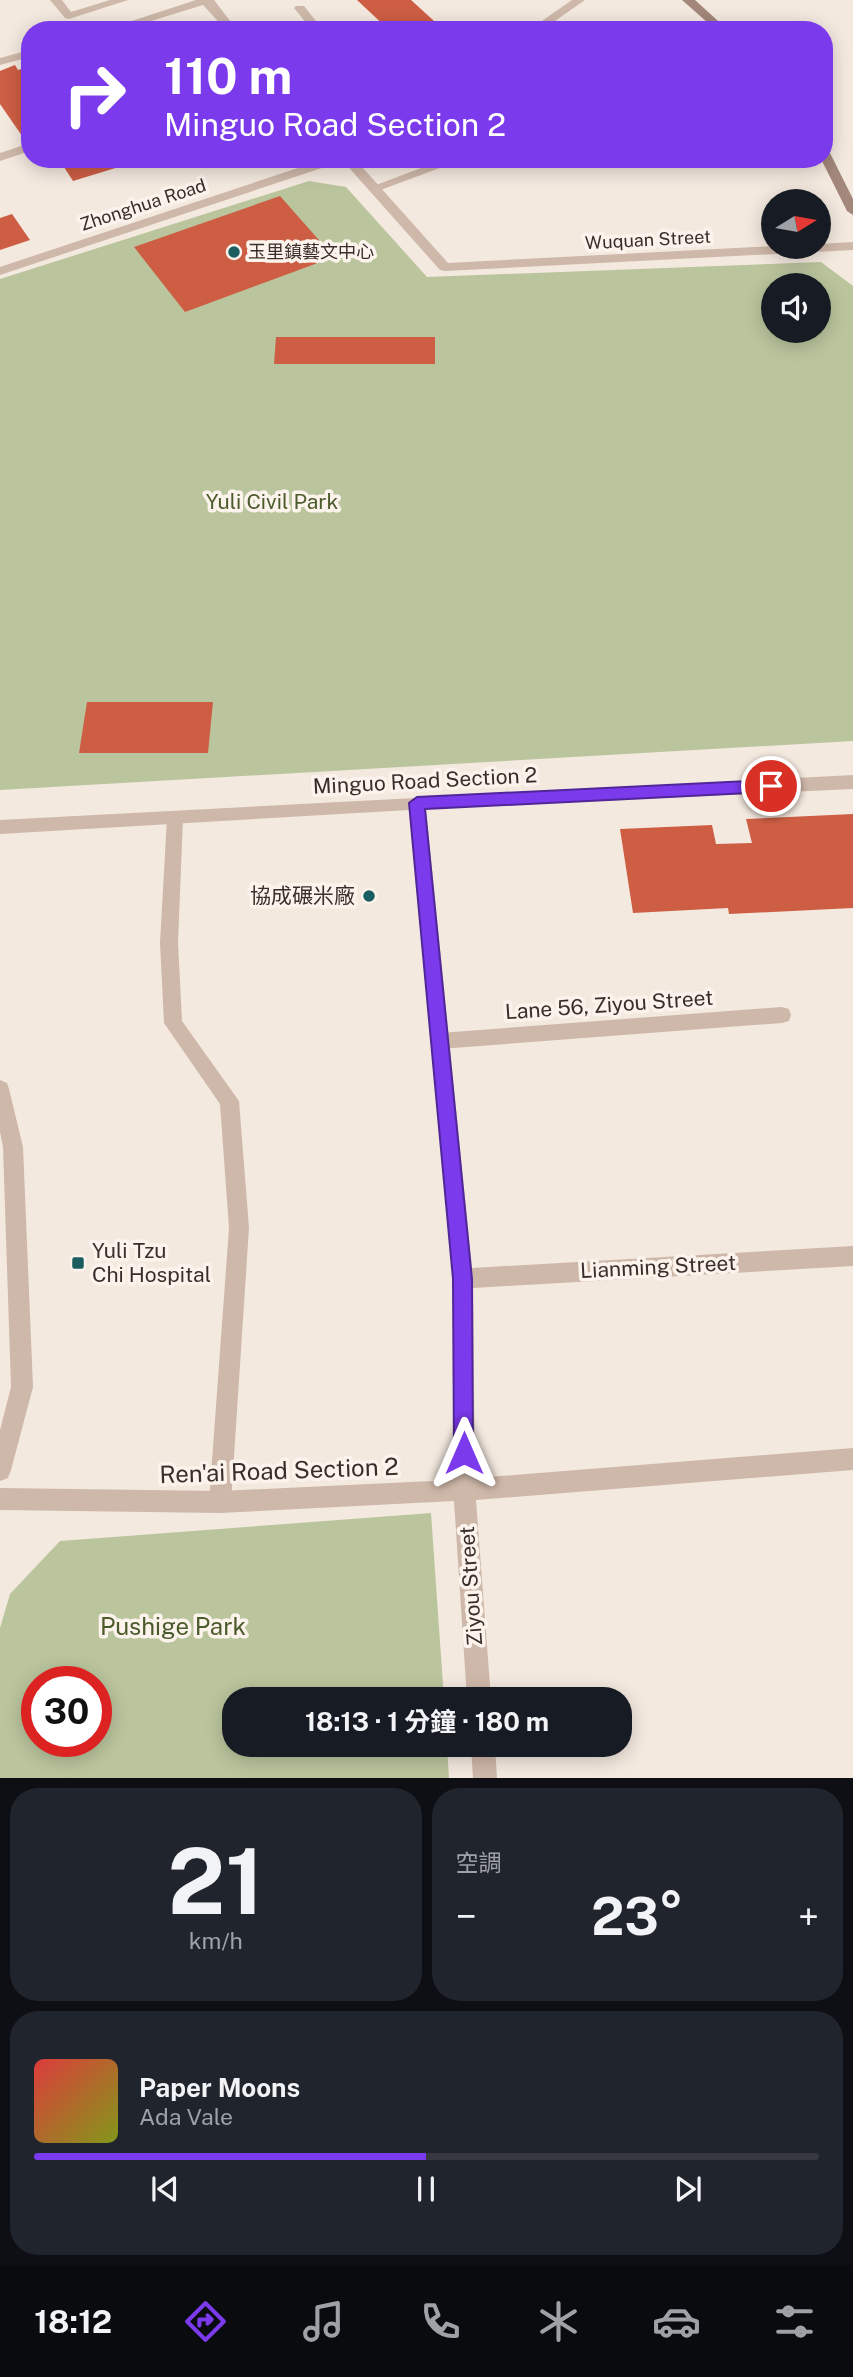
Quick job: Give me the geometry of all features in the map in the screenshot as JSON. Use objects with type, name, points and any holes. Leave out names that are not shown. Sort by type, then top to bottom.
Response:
[{"type":"street","points":[[56,0],[69,16],[122,0]]},
{"type":"street","points":[[138,21],[206,0],[224,21]]},
{"type":"street","points":[[548,21],[579,0]]},
{"type":"street","points":[[688,0],[712,21]]},
{"type":"street","points":[[300,8],[311,21]]},
{"type":"street","points":[[0,62],[21,56]]},
{"type":"street","points":[[0,157],[21,151]]},
{"type":"street","name":"Zhonghua Road","points":[[0,271],[311,168]]},
{"type":"street","points":[[356,168],[374,188],[432,168]]},
{"type":"street","points":[[832,168],[853,211]]},
{"type":"street","name":"Wuquan Street","points":[[374,188],[444,267],[853,246]]},
{"type":"street","name":"Minguo Road Section 2","points":[[0,827],[853,782]]},
{"type":"street","name":"Ziyou Street","points":[[417,803],[463,1279],[464,1490],[479,1687]]},
{"type":"street","points":[[175,818],[169,943],[173,1023],[229,1101],[239,1228],[220,1502]]},
{"type":"street","name":"Lane 56, Ziyou Street","points":[[440,1041],[782,1015]]},
{"type":"street","points":[[0,1089],[13,1147],[22,1387],[0,1470]]},
{"type":"street","name":"Lianming Street","points":[[463,1279],[853,1256]]},
{"type":"street","name":"Ren'ai Road Section 2","points":[[0,1499],[220,1502],[464,1490],[853,1459]]},
{"type":"street","points":[[484,1757],[485,1778]]},
{"type":"green space","name":"Yuli Civil Park","points":[[309,181],[346,187],[427,277],[821,262],[853,286],[853,741],[0,790],[0,279]]},
{"type":"green space","name":"Pushige Park","points":[[431,1513],[443,1687],[222,1687],[222,1757],[448,1757],[449,1778],[0,1778],[0,1628],[10,1594],[60,1541]]},
{"type":"building","points":[[357,0],[411,0],[434,21],[379,21]]},
{"type":"building","points":[[15,65],[18,70],[21,69],[21,134],[0,104],[0,71]]},
{"type":"building","points":[[65,168],[115,168],[73,181]]},
{"type":"building","name":"玉里鎮藝文中心","points":[[280,196],[334,257],[185,312],[134,247]]},
{"type":"building","points":[[12,214],[30,240],[0,250],[0,218]]},
{"type":"building","points":[[276,337],[435,337],[435,364],[274,364]]},
{"type":"building","points":[[87,702],[213,702],[208,753],[79,753]]},
{"type":"building","points":[[853,814],[853,908],[729,914],[728,908],[633,913],[620,829],[712,825],[716,844],[752,843],[746,819]]},
{"type":"place","name":"玉里鎮藝文中心","points":[[234,252]]},
{"type":"place","name":"協成碾米廠","points":[[369,896]]},
{"type":"place","name":"Yuli Tzu Chi Hospital","points":[[78,1263]]},
{"type":"route","points":[[464,1453],[463,1279],[417,803],[771,786]]}]
